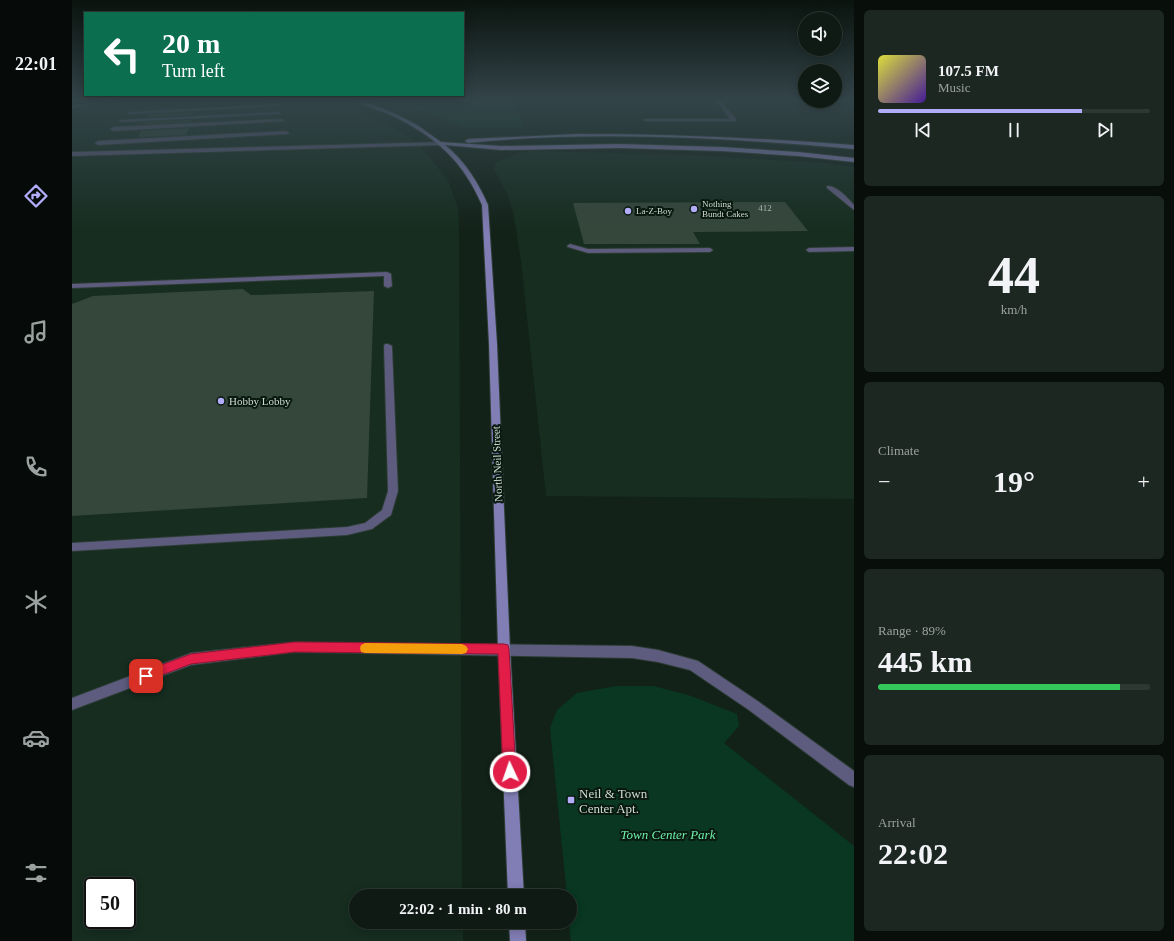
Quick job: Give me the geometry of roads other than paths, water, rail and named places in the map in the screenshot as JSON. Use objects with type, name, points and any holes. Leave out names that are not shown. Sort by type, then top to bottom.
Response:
[{"type":"main road","points":[[442,143],[501,148],[619,146],[707,148],[798,154],[854,160]]},
{"type":"main road","name":"North Neil Street","points":[[442,143],[458,160],[469,175],[485,205],[493,344],[504,649],[516,889]]},
{"type":"main road","points":[[800,143],[854,147]]},
{"type":"main road","points":[[517,929],[518,941]]},
{"type":"street","points":[[72,154],[442,143]]},
{"type":"street","points":[[828,188],[843,197],[854,208]]},
{"type":"street","points":[[570,246],[588,251],[710,250]]},
{"type":"street","points":[[809,250],[854,249]]},
{"type":"street","points":[[72,286],[387,274],[388,286]]},
{"type":"street","points":[[72,547],[347,531],[368,526],[387,512],[393,491],[388,346]]},
{"type":"street","points":[[72,704],[191,659],[295,647],[632,652],[658,656],[693,666],[754,706],[854,780]]},
{"type":"place","name":"Nothing Bundt Cakes","points":[[694,209]]},
{"type":"place","name":"La-Z-Boy","points":[[628,211]]},
{"type":"place","name":"Hobby Lobby","points":[[221,401]]},
{"type":"place","name":"Neil & Town Center Apt.","points":[[571,800]]},
{"type":"park label","name":"Town Center Park","points":[[668,834]]}]
